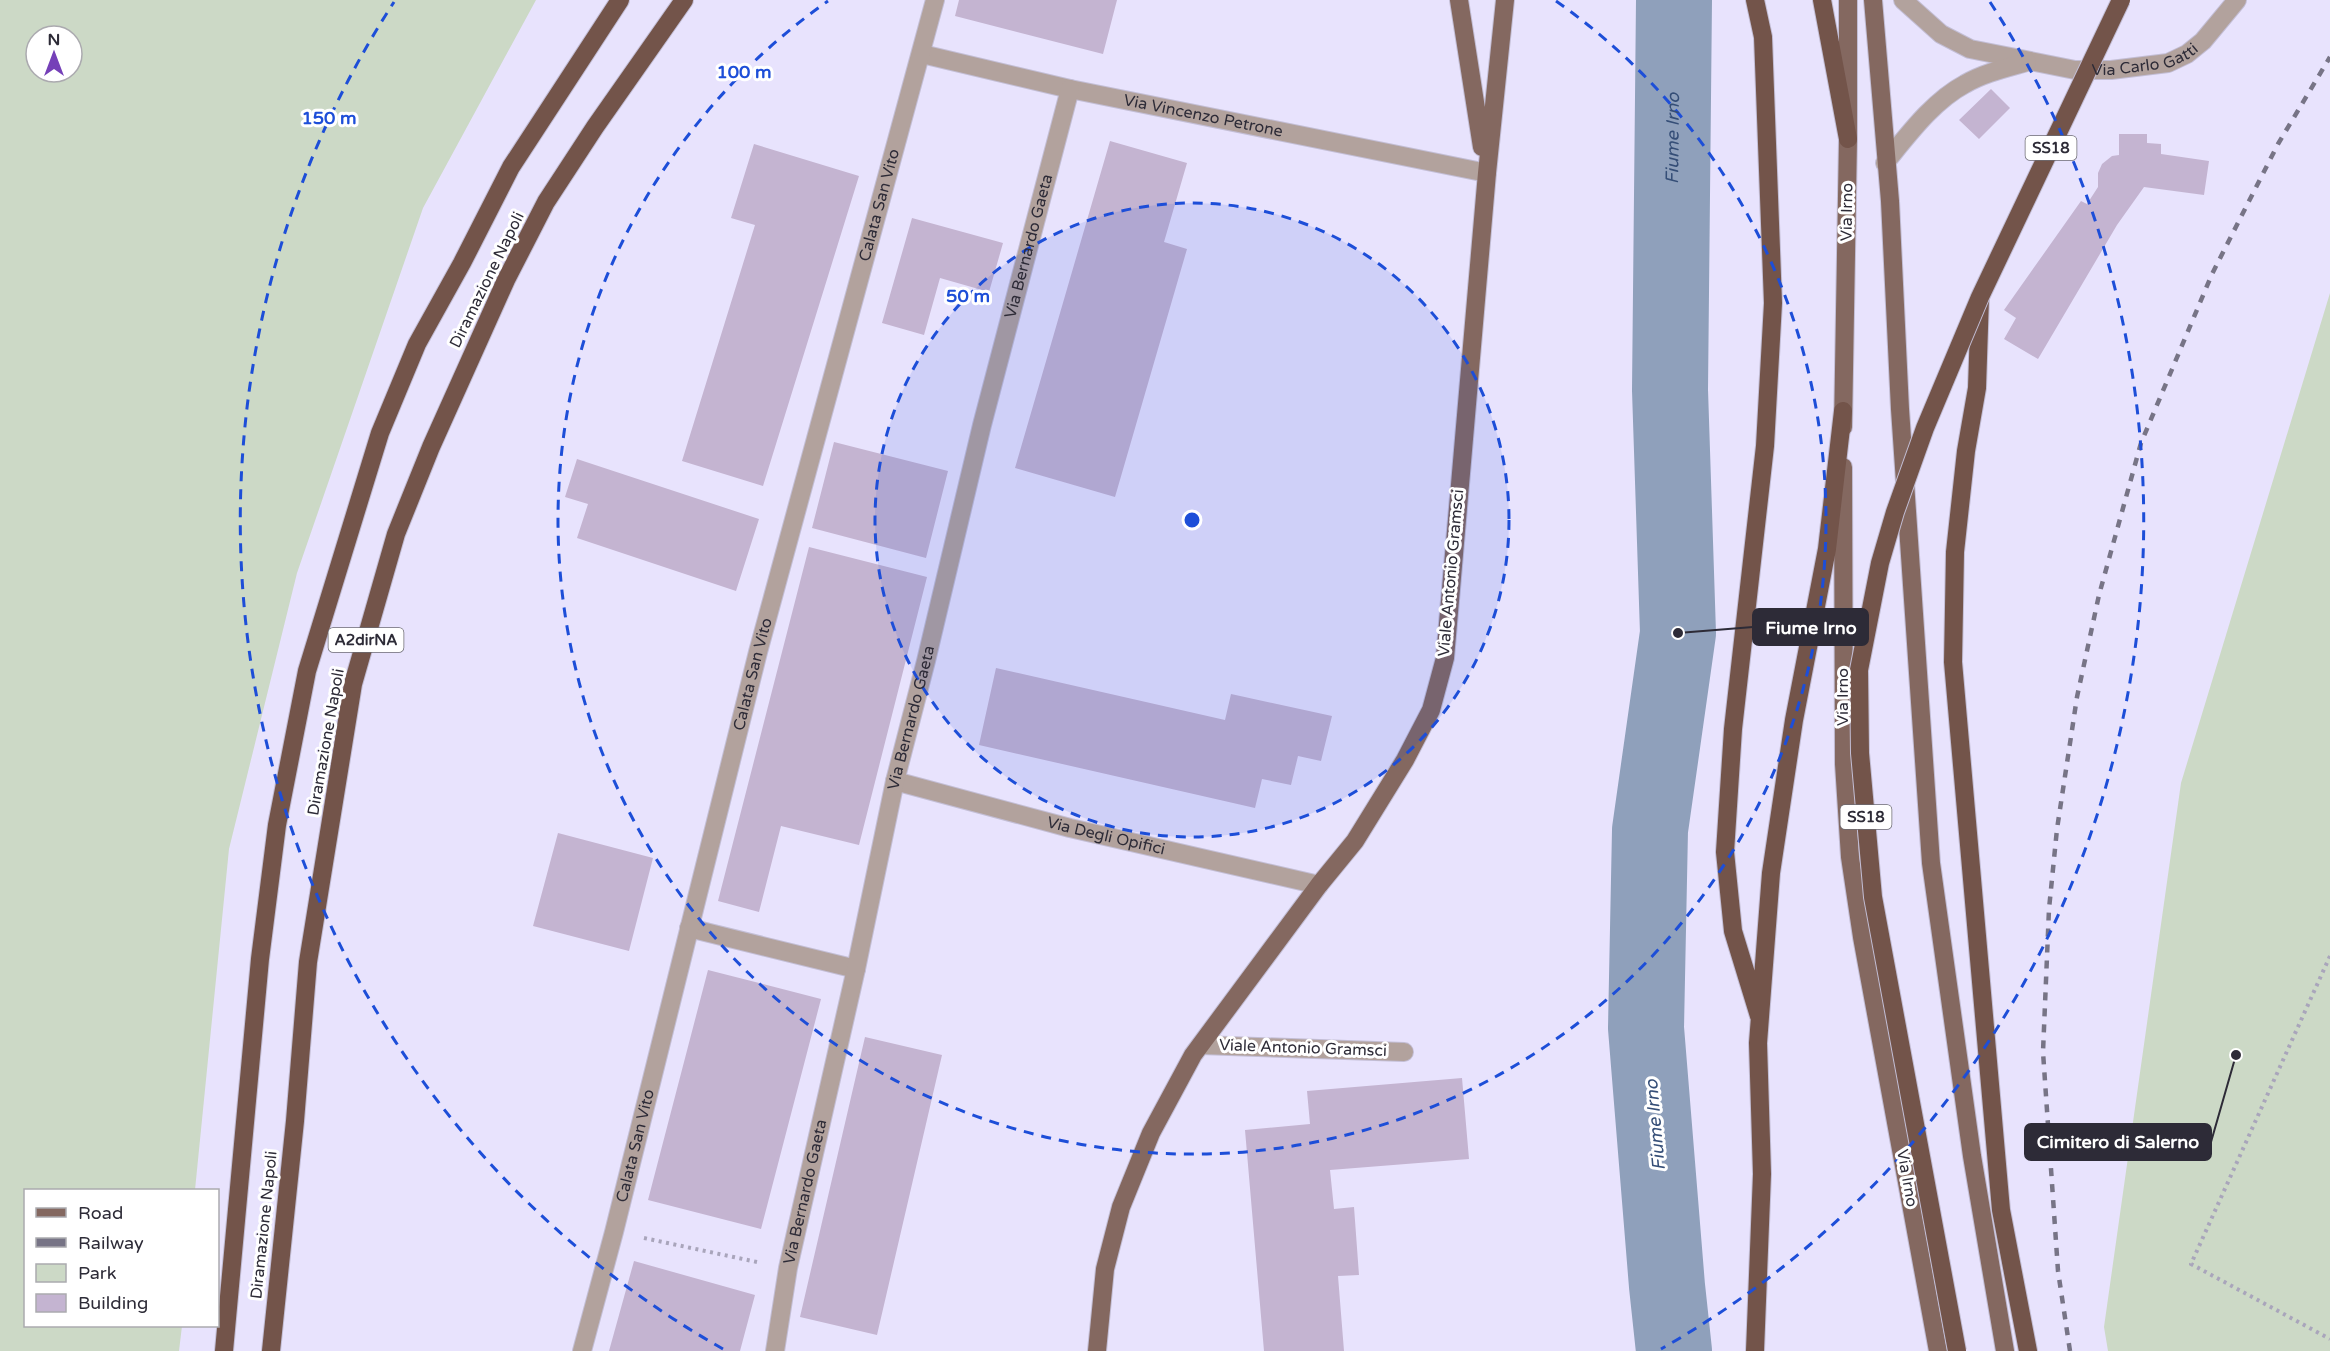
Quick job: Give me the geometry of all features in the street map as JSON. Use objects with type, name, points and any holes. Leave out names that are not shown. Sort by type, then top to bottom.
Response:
[{"type":"highway","name":"Diramazione Napoli","points":[[224,1351],[260,959],[277,825],[307,671],[380,433],[417,344],[511,167],[620,0]]},
{"type":"highway","points":[[1755,0],[1763,37],[1773,303],[1765,446],[1733,729],[1725,852],[1733,931],[1760,1017]]},
{"type":"highway","points":[[1822,0],[1848,139]]},
{"type":"highway","name":"SS18","points":[[1957,1351],[1873,897],[1860,753],[1859,670],[1880,563],[1895,512],[1925,428],[1980,297],[2121,0]]},
{"type":"highway","name":"Diramazione Napoli","points":[[271,1351],[295,1121],[308,962],[354,684],[396,534],[431,447],[506,280],[546,202],[682,4]]},
{"type":"highway","points":[[1980,297],[1977,388],[1966,452],[1955,552],[1953,662],[2001,1209],[2028,1351]]},
{"type":"highway","points":[[1755,1351],[1762,1174],[1758,1042],[1771,873],[1794,720],[1827,549],[1843,411]]},
{"type":"main road","name":"Viale Antonio Gramsci","points":[[1459,0],[1486,172]]},
{"type":"main road","name":"Viale Antonio Gramsci","points":[[1096,1351],[1105,1269],[1121,1207],[1151,1133],[1193,1055],[1319,885],[1355,841],[1405,760],[1431,710],[1445,658],[1486,172],[1505,0]]},
{"type":"main road","name":"Via Irno","points":[[1848,0],[1843,411],[1844,764],[1850,856],[1862,937],[1938,1351]]},
{"type":"main road","points":[[1873,0],[1890,201],[1900,409],[1931,863],[1972,1156],[2005,1351]]},
{"type":"street","name":"Calata San Vito","points":[[582,1351],[614,1232],[761,641],[935,0]]},
{"type":"street","name":"Via Carlo Gatti","points":[[1903,0],[1941,34],[1970,49],[2075,70],[2111,70],[2168,63],[2204,42],[2237,0]]},
{"type":"street","name":"Via Vincenzo Petrone","points":[[922,54],[1070,89],[1486,172]]},
{"type":"street","points":[[1886,163],[1921,122],[1963,84],[2032,60]]},
{"type":"street","name":"Via Bernardo Gaeta","points":[[775,1351],[788,1268],[856,969],[895,781],[982,425],[1070,89]]},
{"type":"street","name":"Via Degli Opifici","points":[[895,781],[1070,828],[1319,885]]},
{"type":"street","points":[[689,928],[856,969]]},
{"type":"street","name":"Viale Antonio Gramsci","points":[[1201,1045],[1404,1052]]},
{"type":"path","points":[[2330,956],[2191,1264],[2330,1339]]},
{"type":"path","points":[[614,1232],[788,1268]]},
{"type":"green space","points":[[0,0],[536,0],[423,208],[297,573],[229,849],[195,1189],[24,1189],[24,1327],[182,1327],[179,1351],[0,1351]]},
{"type":"green space","points":[[2330,293],[2330,1351],[2108,1351],[2104,1327],[2181,783]]},
{"type":"building","points":[[959,0],[1117,0],[1103,54],[955,16]]},
{"type":"building","points":[[1991,89],[2010,108],[1979,139],[1959,120]]},
{"type":"building","points":[[2119,134],[2147,134],[2147,143],[2161,144],[2161,154],[2209,161],[2204,195],[2144,187],[2117,225],[2038,359],[2004,339],[2016,318],[2004,310],[2081,201],[2087,204],[2098,187],[2098,173],[2102,164],[2112,156],[2119,155]]},
{"type":"building","points":[[1110,141],[1187,163],[1164,242],[1187,249],[1115,497],[1015,468]]},
{"type":"building","points":[[754,144],[859,176],[763,486],[682,461],[755,225],[731,218]]},
{"type":"building","points":[[912,218],[1003,243],[989,292],[940,278],[924,335],[882,323]]},
{"type":"building","points":[[834,442],[948,471],[926,558],[812,528]]},
{"type":"building","points":[[577,459],[759,519],[736,591],[577,538],[588,504],[565,497]]},
{"type":"building","points":[[809,547],[927,577],[859,845],[781,826],[759,912],[718,901]]},
{"type":"building","points":[[996,668],[1225,720],[1231,694],[1332,716],[1321,761],[1298,756],[1291,785],[1262,779],[1255,808],[979,745]]},
{"type":"building","points":[[558,833],[653,858],[629,951],[533,926]]},
{"type":"building","points":[[708,970],[821,999],[761,1229],[648,1200]]},
{"type":"building","points":[[865,1037],[942,1055],[877,1335],[800,1317]]},
{"type":"building","points":[[1462,1078],[1469,1159],[1330,1170],[1334,1209],[1354,1207],[1359,1275],[1338,1276],[1344,1351],[1264,1351],[1245,1130],[1310,1124],[1307,1091]]},
{"type":"building","points":[[634,1261],[755,1295],[740,1351],[609,1351]]},
{"type":"waterway","name":"Fiume Irno","points":[[1674,0],[1670,390],[1678,633],[1650,830],[1646,1028],[1674,1351]]},
{"type":"railway","points":[[2070,1351],[2058,1271],[2043,1052],[2049,909],[2057,829],[2077,697],[2099,595],[2141,443],[2212,274],[2278,144],[2330,57]]},
{"type":"place","name":"Fiume Irno","points":[[1678,633]]},
{"type":"place","name":"Cimitero di Salerno","points":[[2236,1055]]}]
